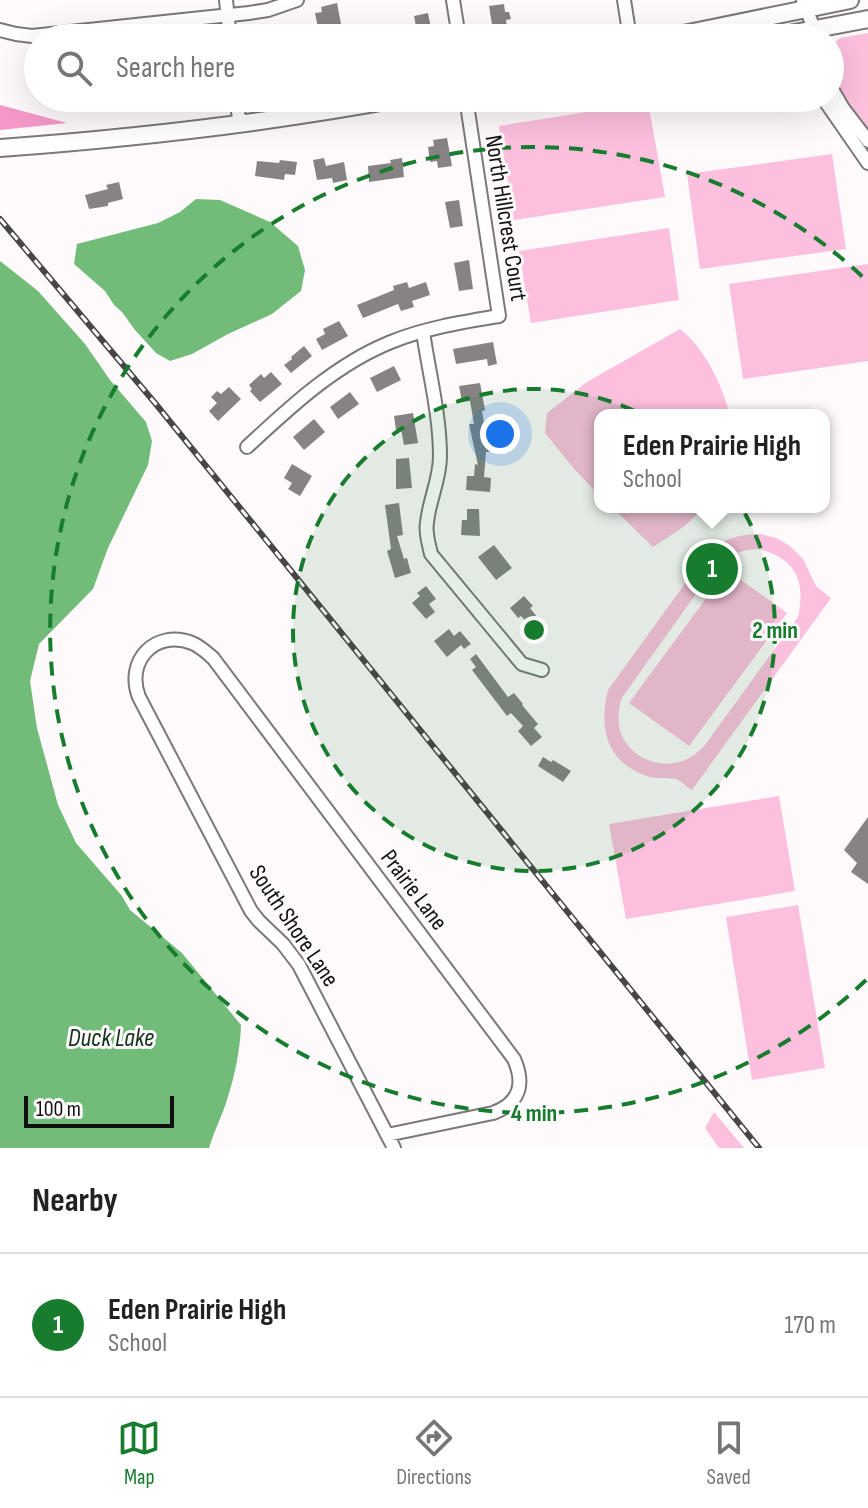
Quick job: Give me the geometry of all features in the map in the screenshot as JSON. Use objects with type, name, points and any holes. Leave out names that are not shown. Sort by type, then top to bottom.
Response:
[{"type":"main road","points":[[723,24],[804,5],[850,0]]},
{"type":"main road","points":[[844,25],[868,19]]},
{"type":"main road","points":[[0,148],[110,140],[240,125],[318,112]]},
{"type":"street","points":[[226,0],[228,24]]},
{"type":"street","points":[[143,24],[268,10],[297,0]]},
{"type":"street","points":[[453,0],[457,24]]},
{"type":"street","points":[[624,0],[628,24]]},
{"type":"street","points":[[0,30],[24,35]]},
{"type":"street","points":[[844,109],[868,141]]},
{"type":"street","points":[[238,112],[240,125]]},
{"type":"street","name":"North Hillcrest Court","points":[[247,447],[334,373],[391,342],[457,322],[499,316],[468,112]]},
{"type":"street","points":[[833,112],[868,163]]},
{"type":"street","points":[[423,332],[440,459],[437,485],[426,524],[431,554],[522,664],[542,670]]},
{"type":"street","name":"Prairie Lane","points":[[154,645],[182,640],[213,658],[519,1069],[518,1092],[513,1102],[504,1109],[387,1135]]},
{"type":"street","name":"South Shore Lane","points":[[154,645],[144,652],[134,673],[139,697],[251,911],[299,965],[394,1148]]},
{"type":"shaded area","points":[[868,33],[868,130],[844,95],[844,37]]},
{"type":"shaded area","points":[[0,105],[67,123],[0,130]]},
{"type":"shaded area","points":[[586,112],[650,112],[665,197],[514,220],[499,126]]},
{"type":"shaded area","points":[[832,154],[846,249],[700,269],[687,174]]},
{"type":"shaded area","points":[[669,228],[679,300],[531,323],[519,251]]},
{"type":"shaded area","points":[[868,264],[868,361],[743,379],[729,284]]},
{"type":"shaded area","points":[[680,329],[697,346],[711,368],[728,409],[594,409],[594,490],[545,433],[547,413],[587,382]]},
{"type":"shaded area","points":[[618,513],[698,513],[685,526],[653,547]]},
{"type":"shaded area","points":[[751,535],[776,538],[790,546],[803,559],[816,586],[831,598],[692,790],[676,779],[650,777],[635,771],[624,764],[609,744],[604,719],[608,690],[702,560],[722,543]],"holes":[[[747,550],[771,553],[789,565],[799,582],[798,617],[705,745],[691,757],[670,764],[639,756],[624,740],[620,730],[621,699],[718,563]]]},
{"type":"shaded area","points":[[727,570],[787,613],[689,746],[629,703]]},
{"type":"shaded area","points":[[779,796],[795,891],[626,919],[609,824]]},
{"type":"shaded area","points":[[798,905],[825,1068],[752,1080],[726,917]]},
{"type":"shaded area","points":[[714,1112],[744,1148],[719,1148],[705,1128]]},
{"type":"water","points":[[196,199],[220,200],[270,222],[298,246],[305,270],[301,291],[272,314],[192,354],[170,361],[156,353],[105,291],[74,264],[77,244],[158,223],[180,212]]},
{"type":"water","name":"Duck Lake","points":[[0,261],[38,291],[85,344],[110,380],[146,422],[152,441],[148,465],[108,548],[93,589],[39,644],[30,681],[37,728],[58,805],[76,843],[122,896],[130,910],[182,953],[241,1025],[231,1086],[209,1148],[0,1148]]},
{"type":"building","points":[[337,3],[341,24],[317,24],[315,13],[322,12],[321,7]]},
{"type":"building","points":[[504,4],[505,12],[509,12],[511,19],[506,20],[507,24],[492,24],[489,6]]},
{"type":"building","points":[[428,13],[430,24],[416,24],[414,16]]},
{"type":"building","points":[[447,138],[452,166],[438,168],[437,161],[430,162],[428,147],[434,146],[433,140]]},
{"type":"building","points":[[324,158],[326,166],[344,162],[347,180],[333,183],[332,178],[317,180],[313,160]]},
{"type":"building","points":[[402,158],[404,177],[369,182],[368,166]]},
{"type":"building","points":[[280,160],[297,162],[295,175],[285,174],[284,180],[255,176],[257,161],[279,163]]},
{"type":"building","points":[[119,182],[123,199],[108,203],[108,206],[89,209],[85,195],[108,189],[106,185]]},
{"type":"building","points":[[459,200],[463,226],[450,228],[445,202]]},
{"type":"building","points":[[469,260],[473,289],[459,291],[454,263]]},
{"type":"building","points":[[407,282],[409,288],[426,282],[430,295],[412,301],[414,307],[401,311],[398,304],[363,318],[357,305]]},
{"type":"building","points":[[339,321],[348,336],[322,350],[316,339],[325,334],[323,329]]},
{"type":"building","points":[[493,342],[497,364],[488,366],[487,359],[456,364],[453,349]]},
{"type":"building","points":[[304,346],[312,356],[291,373],[284,365]]},
{"type":"building","points":[[394,366],[401,380],[377,392],[370,378]]},
{"type":"building","points":[[271,372],[282,384],[260,402],[250,391],[249,385],[261,374],[264,378]]},
{"type":"building","points":[[480,383],[489,452],[486,452],[484,477],[491,478],[490,492],[466,490],[467,476],[474,476],[475,464],[478,465],[469,424],[474,424],[470,401],[462,402],[459,386]]},
{"type":"building","points":[[229,387],[241,399],[218,421],[209,411],[217,403],[211,397]]},
{"type":"building","points":[[350,392],[359,404],[338,419],[330,407]]},
{"type":"building","points":[[413,413],[418,443],[404,445],[401,429],[396,430],[394,416]]},
{"type":"building","points":[[314,419],[325,432],[304,450],[293,437]]},
{"type":"building","points":[[409,458],[412,488],[396,489],[396,459]]},
{"type":"building","points":[[292,464],[312,476],[300,496],[288,489],[292,483],[284,478]]},
{"type":"building","points":[[399,503],[403,535],[397,536],[411,573],[395,578],[387,551],[391,549],[385,505]]},
{"type":"building","points":[[467,509],[479,509],[480,536],[461,535],[462,520],[467,520]]},
{"type":"building","points":[[494,545],[512,568],[496,580],[478,557]]},
{"type":"building","points":[[426,586],[436,599],[429,604],[435,612],[426,619],[412,603],[420,596],[417,593]]},
{"type":"building","points":[[524,596],[538,618],[529,625],[510,608]]},
{"type":"building","points":[[449,629],[454,636],[460,631],[471,644],[464,649],[461,645],[447,657],[434,641]]},
{"type":"building","points":[[476,654],[508,697],[514,693],[538,724],[534,728],[542,737],[531,746],[518,731],[523,726],[511,713],[507,716],[472,670],[476,667],[470,659]]},
{"type":"building","points":[[543,757],[571,771],[563,782],[538,766]]},
{"type":"building","points":[[868,817],[868,884],[851,872],[857,863],[844,850]]},
{"type":"railway","points":[[0,219],[155,403],[759,1148]]},
{"type":"place","name":"Eden Prairie High","points":[[712,569]]}]
